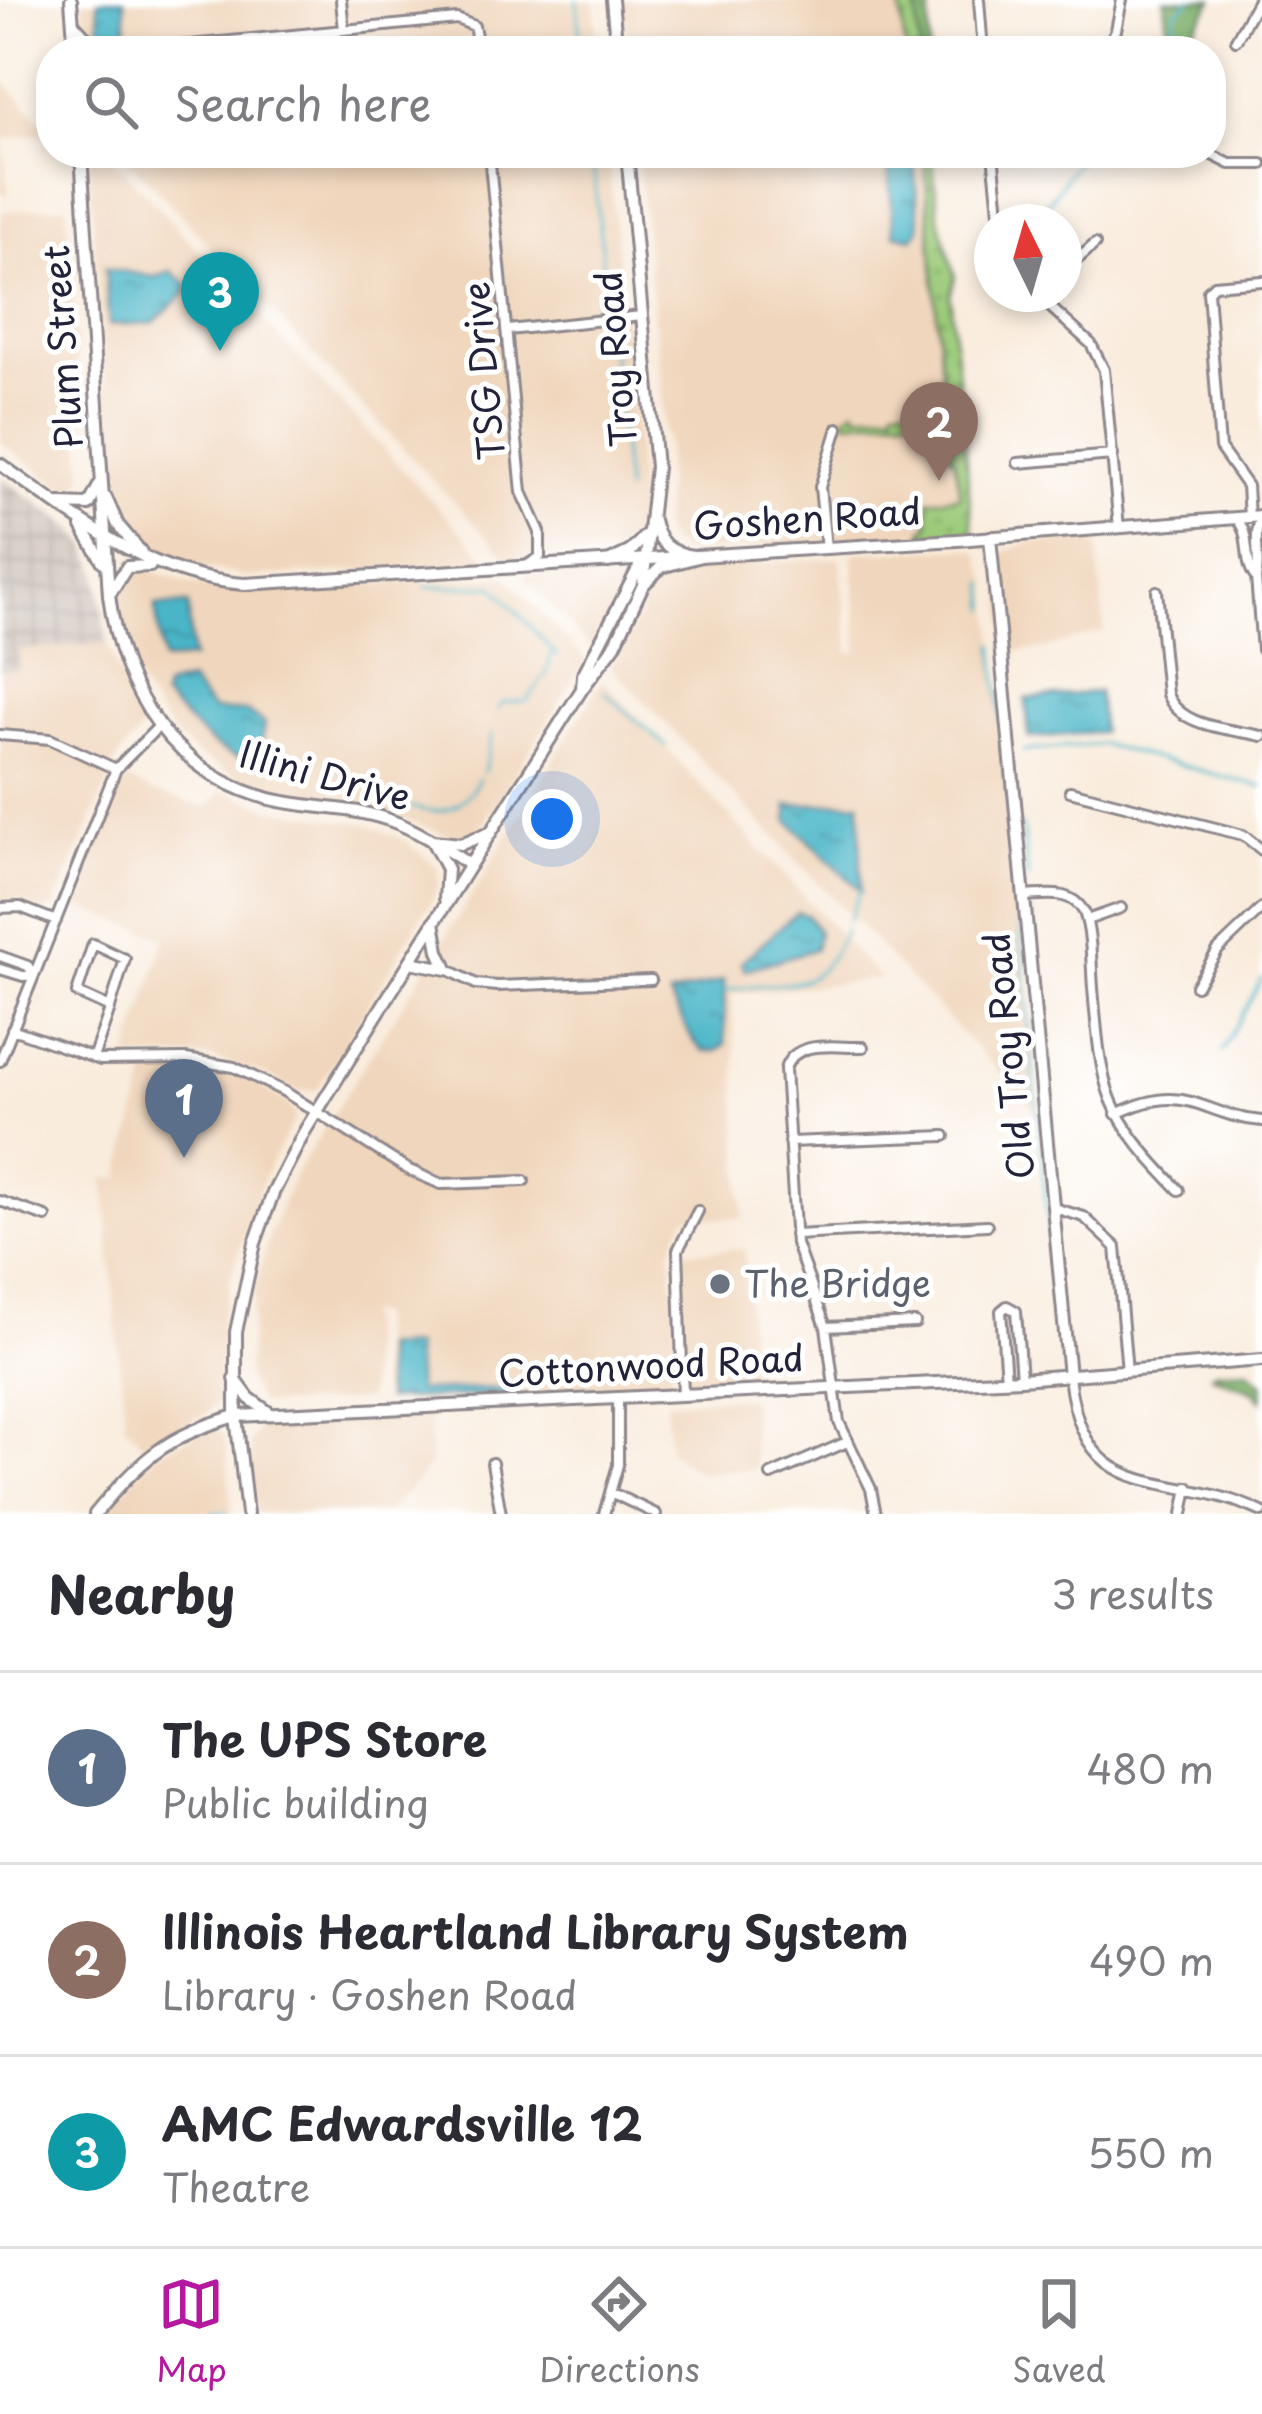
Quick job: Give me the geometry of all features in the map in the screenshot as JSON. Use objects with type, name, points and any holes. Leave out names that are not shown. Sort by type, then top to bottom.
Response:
[{"type":"main road","points":[[71,0],[75,36]]},
{"type":"main road","points":[[612,0],[616,36]]},
{"type":"main road","name":"Plum Street","points":[[82,168],[106,537]]},
{"type":"main road","name":"Troy Road","points":[[582,689],[583,675],[643,559],[652,521],[656,467],[628,168]]},
{"type":"main road","points":[[0,464],[106,537],[162,567]]},
{"type":"main road","points":[[61,506],[89,505],[102,484]]},
{"type":"main road","points":[[102,484],[127,537],[162,567]]},
{"type":"main road","points":[[61,506],[99,549],[109,595]]},
{"type":"main road","name":"Goshen Road","points":[[162,567],[202,579],[245,584],[515,567],[528,572],[643,559],[1258,516]]},
{"type":"main road","points":[[652,521],[667,548],[699,556]]},
{"type":"main road","points":[[627,594],[626,574],[608,562],[638,545],[652,521]]},
{"type":"main road","name":"Illini Drive","points":[[106,537],[114,632],[129,677],[158,727],[205,770],[246,791],[402,825],[470,866]]},
{"type":"main road","name":"Old Troy Road","points":[[990,537],[1070,1376]]},
{"type":"main road","points":[[643,585],[661,567],[699,556]]},
{"type":"main road","name":"Troy Road","points":[[247,1514],[236,1416],[236,1332],[255,1243],[288,1160],[434,922],[615,645],[643,585],[643,559]]},
{"type":"main road","points":[[109,595],[127,567],[162,567]]},
{"type":"main road","points":[[432,841],[461,844],[492,831]]},
{"type":"main road","points":[[432,841],[447,869],[443,908]]},
{"type":"main road","points":[[434,922],[447,969]]},
{"type":"main road","points":[[410,962],[447,969]]},
{"type":"main road","points":[[1070,1376],[1262,1360]]},
{"type":"main road","name":"Cottonwood Road","points":[[95,1514],[136,1466],[165,1443],[236,1416],[1070,1376]]},
{"type":"main road","points":[[235,1378],[249,1398],[271,1414]]},
{"type":"street","points":[[341,0],[344,30]]},
{"type":"street","points":[[979,0],[982,36]]},
{"type":"street","points":[[1112,36],[1122,0]]},
{"type":"street","points":[[1237,40],[1258,0]]},
{"type":"street","points":[[282,36],[462,19],[476,29],[477,36]]},
{"type":"street","points":[[74,22],[86,36]]},
{"type":"street","points":[[1226,162],[1262,164]]},
{"type":"street","name":"TSG Drive","points":[[491,168],[524,503],[542,538],[537,561],[515,567]]},
{"type":"street","points":[[994,168],[998,204]]},
{"type":"street","points":[[1082,255],[1095,244]]},
{"type":"street","points":[[1262,281],[1212,286],[1208,293],[1220,448],[1247,486],[1258,516],[1260,568],[1256,578],[1262,650]]},
{"type":"street","points":[[1056,312],[1100,358],[1119,527]]},
{"type":"street","points":[[508,330],[642,316]]},
{"type":"street","points":[[826,548],[820,488],[838,428]]},
{"type":"street","points":[[1018,463],[1113,455]]},
{"type":"street","points":[[1247,486],[1262,484]]},
{"type":"street","points":[[1233,518],[1243,523],[1249,570],[1256,578]]},
{"type":"street","points":[[1157,591],[1168,694],[1174,709],[1195,720],[1262,736]]},
{"type":"street","points":[[0,1059],[116,769],[158,727]]},
{"type":"street","points":[[0,735],[50,739],[116,769]]},
{"type":"street","points":[[1070,791],[1243,835],[1262,850]]},
{"type":"street","points":[[1024,896],[1067,896],[1079,904],[1087,920],[1099,1062],[1116,1114],[1136,1146],[1179,1190]]},
{"type":"street","points":[[0,908],[20,907],[56,921]]},
{"type":"street","points":[[1087,920],[1121,908]]},
{"type":"street","points":[[1196,986],[1219,950],[1262,908]]},
{"type":"street","points":[[93,1058],[110,1008],[125,959],[93,944],[76,991],[110,1008]]},
{"type":"street","points":[[0,956],[28,967],[34,975]]},
{"type":"street","points":[[0,969],[34,975]]},
{"type":"street","points":[[447,969],[476,984],[497,986],[652,980]]},
{"type":"street","points":[[12,1029],[93,1058],[215,1062],[263,1079],[426,1179],[464,1185],[524,1180]]},
{"type":"street","points":[[863,1047],[802,1048],[790,1056],[785,1069],[801,1266],[826,1328],[833,1388],[847,1442],[871,1489],[877,1514]]},
{"type":"street","points":[[1116,1114],[1172,1098],[1262,1121]]},
{"type":"street","points":[[789,1142],[945,1136]]},
{"type":"street","points":[[0,1201],[46,1217]]},
{"type":"street","points":[[1054,1208],[1084,1217],[1116,1247],[1127,1371]]},
{"type":"street","points":[[683,1395],[678,1250],[698,1210]]},
{"type":"street","points":[[795,1235],[987,1225]]},
{"type":"street","points":[[1006,1380],[1001,1311],[1007,1306],[1016,1311],[1021,1379]]},
{"type":"street","points":[[826,1328],[915,1323]]},
{"type":"street","points":[[1070,1376],[1080,1430],[1097,1456],[1138,1478],[1226,1497],[1262,1512]]},
{"type":"street","points":[[604,1514],[620,1445],[618,1398]]},
{"type":"street","points":[[771,1474],[847,1442]]},
{"type":"street","points":[[492,1463],[501,1514]]},
{"type":"street","points":[[1184,1514],[1188,1487]]},
{"type":"street","points":[[612,1493],[656,1514]]},
{"type":"shaded area","points":[[83,0],[594,0],[597,36],[86,36]]},
{"type":"shaded area","points":[[623,0],[922,0],[925,36],[627,36]]},
{"type":"shaded area","points":[[0,77],[36,116],[36,134],[3,139],[8,193],[0,195]]},
{"type":"shaded area","points":[[89,168],[121,168],[490,563],[249,577],[174,561],[131,538],[114,502]]},
{"type":"shaded area","points":[[136,168],[609,168],[638,504],[642,504],[636,541],[612,555],[508,559]]},
{"type":"shaded area","points":[[639,168],[936,168],[970,534],[684,551],[669,543],[663,532],[667,453]]},
{"type":"shaded area","points":[[66,206],[84,476],[71,493],[0,442],[0,212]]},
{"type":"shaded area","points":[[0,477],[68,524],[87,545],[97,570],[107,644],[19,650],[19,669],[0,670]]},
{"type":"shaded area","points":[[1097,538],[1104,631],[1042,649],[1008,652],[1000,568],[1004,552],[1027,543]]},
{"type":"shaded area","points":[[966,548],[978,552],[989,582],[1040,1115],[611,666],[638,618],[651,582],[668,569],[840,558],[850,652],[858,653],[853,553]]},
{"type":"shaded area","points":[[609,569],[620,574],[624,584],[592,649],[522,575]]},
{"type":"shaded area","points":[[147,570],[191,584],[248,592],[504,576],[586,660],[476,836],[457,839],[343,796],[281,794],[248,784],[198,755],[173,734],[139,684],[124,639],[120,584],[126,572]]},
{"type":"shaded area","points":[[107,644],[142,729],[120,754],[54,908],[44,912],[18,901],[0,902],[0,670],[18,668],[19,650]]},
{"type":"shaded area","points":[[602,680],[881,979],[732,994],[743,1218],[687,1217],[676,1235],[671,1251],[676,1360],[666,1388],[384,1401],[378,1315],[366,1314],[366,1400],[259,1402],[246,1378],[255,1288],[270,1233],[294,1176]]},
{"type":"shaded area","points":[[128,779],[152,792],[209,807],[222,790],[273,809],[366,824],[404,840],[437,867],[439,883],[430,903],[317,1090],[295,1091],[266,1074],[208,1057],[128,1058],[165,938],[67,903],[115,785]]},
{"type":"shaded area","points":[[191,1064],[244,1076],[289,1105],[296,1117],[265,1174],[233,1269],[220,1325],[218,1402],[204,1415],[143,1445],[125,1423],[104,1178],[120,1178],[149,1066]]},
{"type":"shaded area","points":[[745,1249],[751,1387],[686,1389],[680,1252]]},
{"type":"shaded area","points":[[751,1397],[755,1469],[701,1473],[669,1452],[666,1402]]},
{"type":"shaded area","points":[[429,1413],[431,1465],[387,1514],[256,1514],[250,1441],[262,1425],[385,1420],[392,1415]]},
{"type":"shaded area","points":[[207,1429],[225,1436],[232,1514],[102,1514],[155,1455]]},
{"type":"green space","points":[[900,0],[915,0],[919,36],[904,36]]},
{"type":"green space","points":[[915,0],[930,0],[929,36],[919,36]]},
{"type":"green space","points":[[1165,0],[1213,0],[1189,36],[1168,36]]},
{"type":"green space","points":[[925,168],[933,168],[939,219],[955,277],[950,296],[973,532],[923,535],[929,500],[960,496],[948,437],[958,436],[956,420],[948,420],[947,413],[848,422],[843,417],[855,409],[858,414],[894,411],[895,406],[936,401],[943,394]]},
{"type":"green space","points":[[1248,1369],[1262,1383],[1262,1401],[1252,1390],[1211,1375],[1215,1371]]},
{"type":"water","points":[[98,0],[124,0],[127,32],[108,36],[100,31]]},
{"type":"water","points":[[888,168],[914,168],[920,229],[913,238],[894,234]]},
{"type":"water","points":[[105,268],[155,277],[171,271],[186,283],[188,291],[153,323],[109,325]]},
{"type":"water","points":[[188,604],[192,659],[163,661],[155,606]]},
{"type":"water","points":[[189,681],[212,710],[247,712],[265,723],[258,761],[217,747],[163,698],[165,687]]},
{"type":"water","points":[[1098,692],[1102,732],[1029,738],[1026,699]]},
{"type":"water","points":[[860,802],[861,891],[788,820],[788,805]]},
{"type":"water","points":[[797,912],[808,916],[818,931],[815,949],[745,970],[741,962]]},
{"type":"water","points":[[724,980],[725,1044],[717,1051],[703,1051],[669,996]]},
{"type":"water","points":[[414,1346],[417,1391],[507,1388],[508,1395],[386,1400],[382,1348]]},
{"type":"waterway","points":[[577,0],[580,36]]},
{"type":"waterway","points":[[1175,36],[1175,13],[1190,0]]},
{"type":"waterway","points":[[593,168],[606,296]]},
{"type":"waterway","points":[[1047,204],[1072,168]]},
{"type":"waterway","points":[[607,304],[608,315]]},
{"type":"waterway","points":[[609,324],[626,491]]},
{"type":"waterway","points":[[986,583],[988,609]]},
{"type":"waterway","points":[[426,587],[494,586],[557,656]]},
{"type":"waterway","points":[[994,645],[1059,1347]]},
{"type":"waterway","points":[[498,710],[502,703],[527,701],[548,671],[551,654]]},
{"type":"waterway","points":[[605,692],[666,746]]},
{"type":"waterway","points":[[484,772],[492,733]]},
{"type":"waterway","points":[[1024,751],[1101,744],[1262,787]]},
{"type":"waterway","points":[[412,807],[451,808],[479,779]]},
{"type":"waterway","points":[[1022,826],[1028,878]]},
{"type":"waterway","points":[[848,921],[860,890]]},
{"type":"waterway","points":[[1031,913],[1051,1125]]},
{"type":"waterway","points":[[724,991],[809,978],[821,969],[845,930]]},
{"type":"waterway","points":[[1222,1051],[1262,979]]},
{"type":"waterway","points":[[212,1514],[226,1512]]},
{"type":"place","name":"AMC Edwardsville 12","points":[[220,351]]},
{"type":"place","name":"Illinois Heartland Library System","points":[[939,481]]},
{"type":"place","name":"The UPS Store","points":[[184,1158]]},
{"type":"place","name":"The Bridge","points":[[720,1284]]}]
